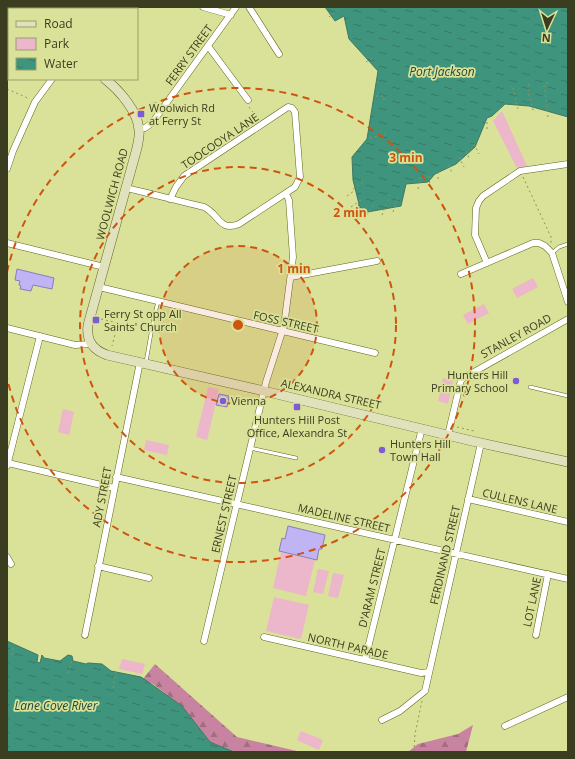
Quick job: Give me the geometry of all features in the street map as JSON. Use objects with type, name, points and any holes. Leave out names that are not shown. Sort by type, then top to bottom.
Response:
[{"type":"street","points":[[203,7],[230,15]]},
{"type":"street","name":"FERRY STREET","points":[[140,129],[145,128],[152,123],[236,7]]},
{"type":"street","points":[[249,7],[279,54]]},
{"type":"street","points":[[208,46],[248,100]]},
{"type":"street","points":[[7,168],[12,151],[35,102],[51,80]]},
{"type":"street","points":[[106,80],[120,93],[130,107],[136,117],[140,129]]},
{"type":"street","name":"TOOCOOYA LANE","points":[[170,199],[184,176],[288,107],[292,108],[295,112],[300,177],[295,187],[286,194]]},
{"type":"street","name":"WOOLWICH ROAD","points":[[91,344],[88,338],[88,325],[139,142],[140,129]]},
{"type":"street","points":[[487,263],[475,235],[476,208],[483,196],[520,172],[568,164]]},
{"type":"street","points":[[126,188],[204,207],[209,209],[224,226],[229,227],[239,224],[286,194]]},
{"type":"street","name":"ERNEST STREET","points":[[204,641],[264,391],[282,331],[294,257],[289,200],[286,194]]},
{"type":"street","points":[[7,243],[104,267]]},
{"type":"street","points":[[461,274],[533,243],[539,243],[545,246],[552,253],[568,302]]},
{"type":"street","points":[[291,277],[377,261]]},
{"type":"street","name":"FOSS STREET","points":[[99,287],[375,353]]},
{"type":"street","name":"STANLEY ROAD","points":[[448,435],[461,380],[568,319]]},
{"type":"street","points":[[7,328],[75,345],[91,344]]},
{"type":"street","points":[[40,336],[9,451],[7,464],[114,488]]},
{"type":"street","name":"ALEXANDRA STREET","points":[[91,344],[96,350],[104,353],[143,363],[481,443],[568,462]]},
{"type":"street","name":"ADY STREET","points":[[85,635],[116,477],[143,363]]},
{"type":"street","name":"D'ARAM STREET","points":[[365,660],[422,428]]},
{"type":"street","name":"FERDINAND STREET","points":[[382,720],[400,711],[424,691],[481,443]]},
{"type":"street","name":"MADELINE STREET","points":[[116,477],[568,578]]},
{"type":"street","name":"CULLENS LANE","points":[[468,499],[568,522]]},
{"type":"street","points":[[7,557],[11,564]]},
{"type":"street","points":[[98,566],[149,578]]},
{"type":"street","name":"LOT LANE","points":[[536,635],[548,574]]},
{"type":"street","name":"NORTH PARADE","points":[[264,637],[421,674],[429,672]]},
{"type":"street","points":[[505,726],[568,697]]},
{"type":"lane","points":[[552,253],[559,247],[568,244]]},
{"type":"lane","points":[[143,363],[158,301]]},
{"type":"lane","points":[[530,387],[568,396]]},
{"type":"lane","points":[[250,448],[296,458]]},
{"type":"path","points":[[329,17],[341,7]]},
{"type":"path","points":[[366,62],[374,57]]},
{"type":"path","points":[[548,117],[544,84],[549,83]]},
{"type":"path","points":[[529,84],[528,92],[534,113]]},
{"type":"path","points":[[513,88],[518,109]]},
{"type":"path","points":[[7,89],[25,96]]},
{"type":"path","points":[[376,96],[384,96],[384,102]]},
{"type":"path","points":[[248,100],[246,102],[261,125]]},
{"type":"path","points":[[486,122],[487,131]]},
{"type":"path","points":[[370,138],[386,134]]},
{"type":"path","points":[[474,144],[479,154]]},
{"type":"path","points":[[466,151],[470,160]]},
{"type":"path","points":[[459,157],[464,167]]},
{"type":"path","points":[[449,165],[452,173]]},
{"type":"path","points":[[438,169],[438,179]]},
{"type":"path","points":[[520,172],[551,237],[552,253]]},
{"type":"path","points":[[418,189],[420,176]]},
{"type":"path","points":[[429,176],[430,187]]},
{"type":"path","points":[[347,196],[354,191],[354,188],[363,182]]},
{"type":"path","points":[[382,215],[390,195]]},
{"type":"path","points":[[394,212],[398,198]]},
{"type":"path","points":[[351,207],[360,200]]},
{"type":"path","points":[[364,219],[374,204]]},
{"type":"path","points":[[101,319],[118,323],[112,346]]},
{"type":"path","points":[[454,426],[474,431],[473,435]]},
{"type":"path","points":[[12,655],[14,644]]},
{"type":"path","points":[[68,673],[72,659]]},
{"type":"path","points":[[113,688],[116,672]]},
{"type":"path","points":[[414,752],[415,734],[422,700]]},
{"type":"green space","points":[[502,111],[527,166],[517,168],[493,121]]},
{"type":"green space","points":[[533,278],[538,287],[517,298],[512,289]]},
{"type":"green space","points":[[484,304],[489,313],[468,324],[463,315]]},
{"type":"green space","points":[[443,378],[453,381],[448,404],[438,401]]},
{"type":"green space","points":[[208,387],[219,389],[207,440],[196,437]]},
{"type":"green space","points":[[63,409],[74,412],[69,435],[58,432]]},
{"type":"green space","points":[[146,440],[169,445],[167,455],[144,450]]},
{"type":"green space","points":[[281,552],[315,560],[306,596],[273,588]]},
{"type":"green space","points":[[318,569],[329,571],[323,594],[313,592]]},
{"type":"green space","points":[[333,573],[344,575],[338,598],[328,596]]},
{"type":"green space","points":[[274,597],[309,605],[301,639],[266,631]]},
{"type":"green space","points":[[122,659],[145,664],[142,674],[119,669]]},
{"type":"green space","points":[[155,664],[237,737],[301,752],[234,752],[210,742],[182,706],[153,684],[143,679]]},
{"type":"green space","points":[[473,725],[466,752],[408,752],[418,744],[458,734]]},
{"type":"green space","points":[[301,731],[323,740],[319,750],[297,740]]},
{"type":"water","name":"Port Jackson","points":[[325,7],[568,7],[568,117],[529,106],[505,104],[492,116],[487,118],[475,147],[456,164],[435,174],[428,182],[406,184],[401,206],[356,214],[359,204],[353,180],[352,157],[367,139],[378,71],[349,39],[344,16],[335,21]]},
{"type":"water","name":"Lane Cove River","points":[[7,641],[38,655],[37,662],[40,663],[42,655],[44,658],[60,661],[68,655],[72,656],[73,661],[86,664],[102,664],[111,671],[141,677],[182,706],[210,742],[234,752],[7,752]]},
{"type":"building","points":[[17,269],[54,278],[52,289],[33,285],[31,291],[20,289],[20,281],[15,280]]},
{"type":"building","name":"Vienna","points":[[219,394],[229,396],[227,407],[216,405]]},
{"type":"building","points":[[288,526],[325,535],[322,549],[319,549],[317,560],[279,551],[282,538],[285,539]]},
{"type":"place","name":"Woolwich Rd at Ferry St","points":[[141,114]]},
{"type":"place","name":"Ferry St opp All Saints' Church","points":[[96,320]]},
{"type":"place","name":"Hunters Hill Primary School","points":[[516,381]]},
{"type":"place","name":"Vienna","points":[[223,401]]},
{"type":"place","name":"Hunters Hill Post Office, Alexandra St","points":[[297,407]]},
{"type":"place","name":"Hunters Hill Town Hall","points":[[382,450]]}]
